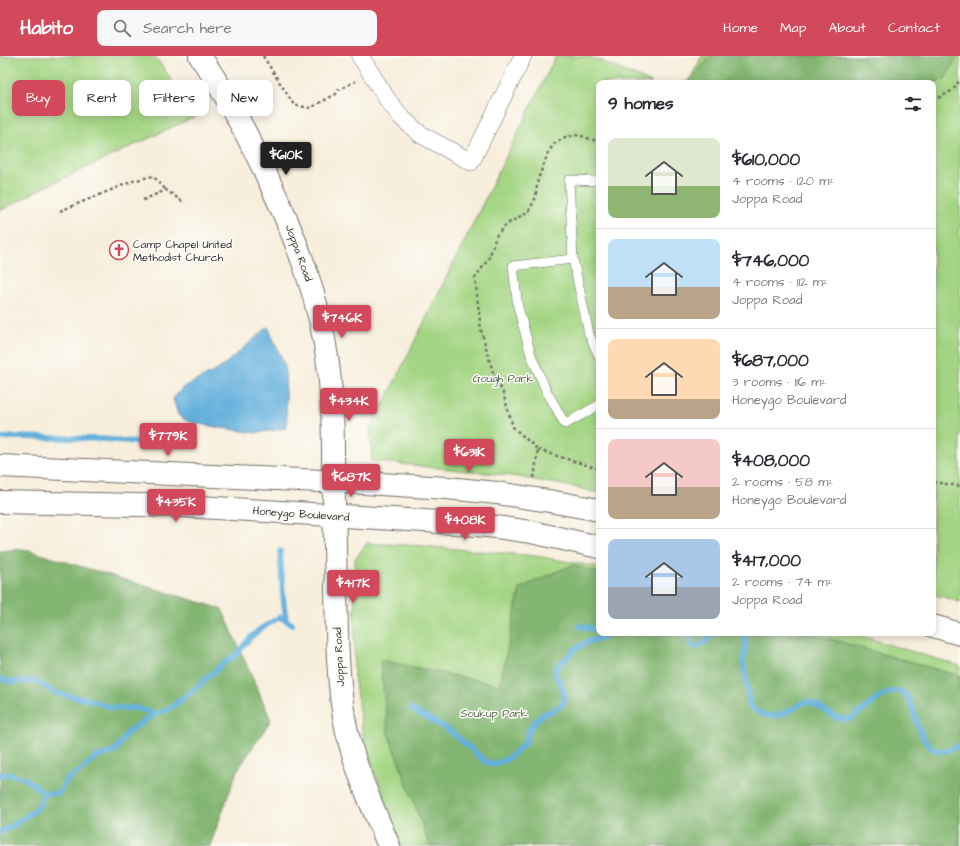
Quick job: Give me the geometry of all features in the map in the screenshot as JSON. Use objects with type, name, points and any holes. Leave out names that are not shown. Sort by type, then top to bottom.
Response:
[{"type":"main road","name":"Joppa Road","points":[[200,56],[231,106],[253,147],[292,231],[313,290],[320,318],[329,365],[332,411],[337,650],[341,694],[345,719],[356,762],[388,846]]},
{"type":"main road","points":[[0,466],[334,481],[447,488],[497,493],[596,509]]},
{"type":"main road","name":"Honeygo Boulevard","points":[[0,502],[184,506],[456,523],[531,532],[596,546]]},
{"type":"main road","points":[[936,627],[960,634]]},
{"type":"street","points":[[360,56],[387,99],[401,117],[420,134],[471,162],[523,56]]},
{"type":"lane","points":[[596,181],[569,180],[573,259],[589,334],[596,349]]},
{"type":"lane","points":[[573,259],[513,266],[518,307],[531,355],[546,390],[565,424],[596,407]]},
{"type":"path","points":[[263,56],[294,105],[310,108],[336,94],[338,90],[361,77]]},
{"type":"path","points":[[936,98],[953,90],[960,80]]},
{"type":"path","points":[[60,211],[133,181],[153,176],[166,190],[183,202]]},
{"type":"path","points":[[143,200],[166,190]]},
{"type":"path","points":[[538,450],[596,468]]},
{"type":"path","points":[[936,482],[960,486]]},
{"type":"green space","points":[[0,56],[155,56],[171,80],[139,80],[139,116],[196,116],[37,191],[0,211]]},
{"type":"green space","name":"Gough Park","points":[[556,56],[589,56],[645,80],[596,80],[596,492],[575,487],[506,475],[372,461],[370,429]]},
{"type":"green space","points":[[702,56],[960,56],[960,602],[936,595],[936,80],[690,80]]},
{"type":"green space","points":[[711,56],[958,56],[944,80],[936,82],[936,80],[688,80]]},
{"type":"green space","name":"Soukup Park","points":[[367,543],[423,546],[536,556],[596,566],[596,636],[861,636],[960,666],[960,846],[400,846],[388,807],[364,744],[354,676],[355,559]]},
{"type":"green space","points":[[23,549],[222,609],[271,720],[237,771],[210,846],[0,846],[0,551]]},
{"type":"green space","name":"Soukup Park","points":[[572,565],[596,572],[596,636],[820,636],[960,676],[960,846],[430,846],[388,733],[380,660],[500,685],[520,588]]},
{"type":"water","points":[[268,327],[285,366],[287,428],[256,433],[187,421],[178,415],[173,399],[182,388],[219,369]]},
{"type":"waterway","points":[[0,438],[103,439],[147,443]]},
{"type":"waterway","points":[[280,551],[286,620]]},
{"type":"waterway","points":[[0,832],[14,825],[34,811],[40,805],[41,798],[45,794],[59,793],[66,780],[83,769],[96,757],[114,752],[128,732],[155,714],[167,710],[190,693],[224,663],[236,655],[250,638],[260,629],[280,617],[292,624]]},
{"type":"waterway","points":[[579,626],[596,629]]},
{"type":"waterway","points":[[411,709],[449,730],[486,762],[492,764],[505,760],[525,743],[530,727],[542,715],[558,708],[564,702],[564,693],[555,672],[556,668],[575,649],[589,641],[607,636]]},
{"type":"waterway","points":[[690,636],[691,644],[694,647],[713,636]]},
{"type":"waterway","points":[[744,636],[746,642],[743,661],[750,707],[757,711],[769,716],[774,716],[785,713],[803,703],[809,702],[840,719],[850,719],[882,696],[897,691],[904,693],[909,700],[920,732],[925,742],[933,749],[943,751],[960,745]]},
{"type":"waterway","points":[[0,679],[13,682],[35,681],[55,693],[90,700],[113,708],[136,708],[155,714]]},
{"type":"waterway","points":[[0,775],[10,774],[26,779],[45,794]]},
{"type":"place","name":"Camp Chapel United Methodist Church","points":[[119,250]]}]
